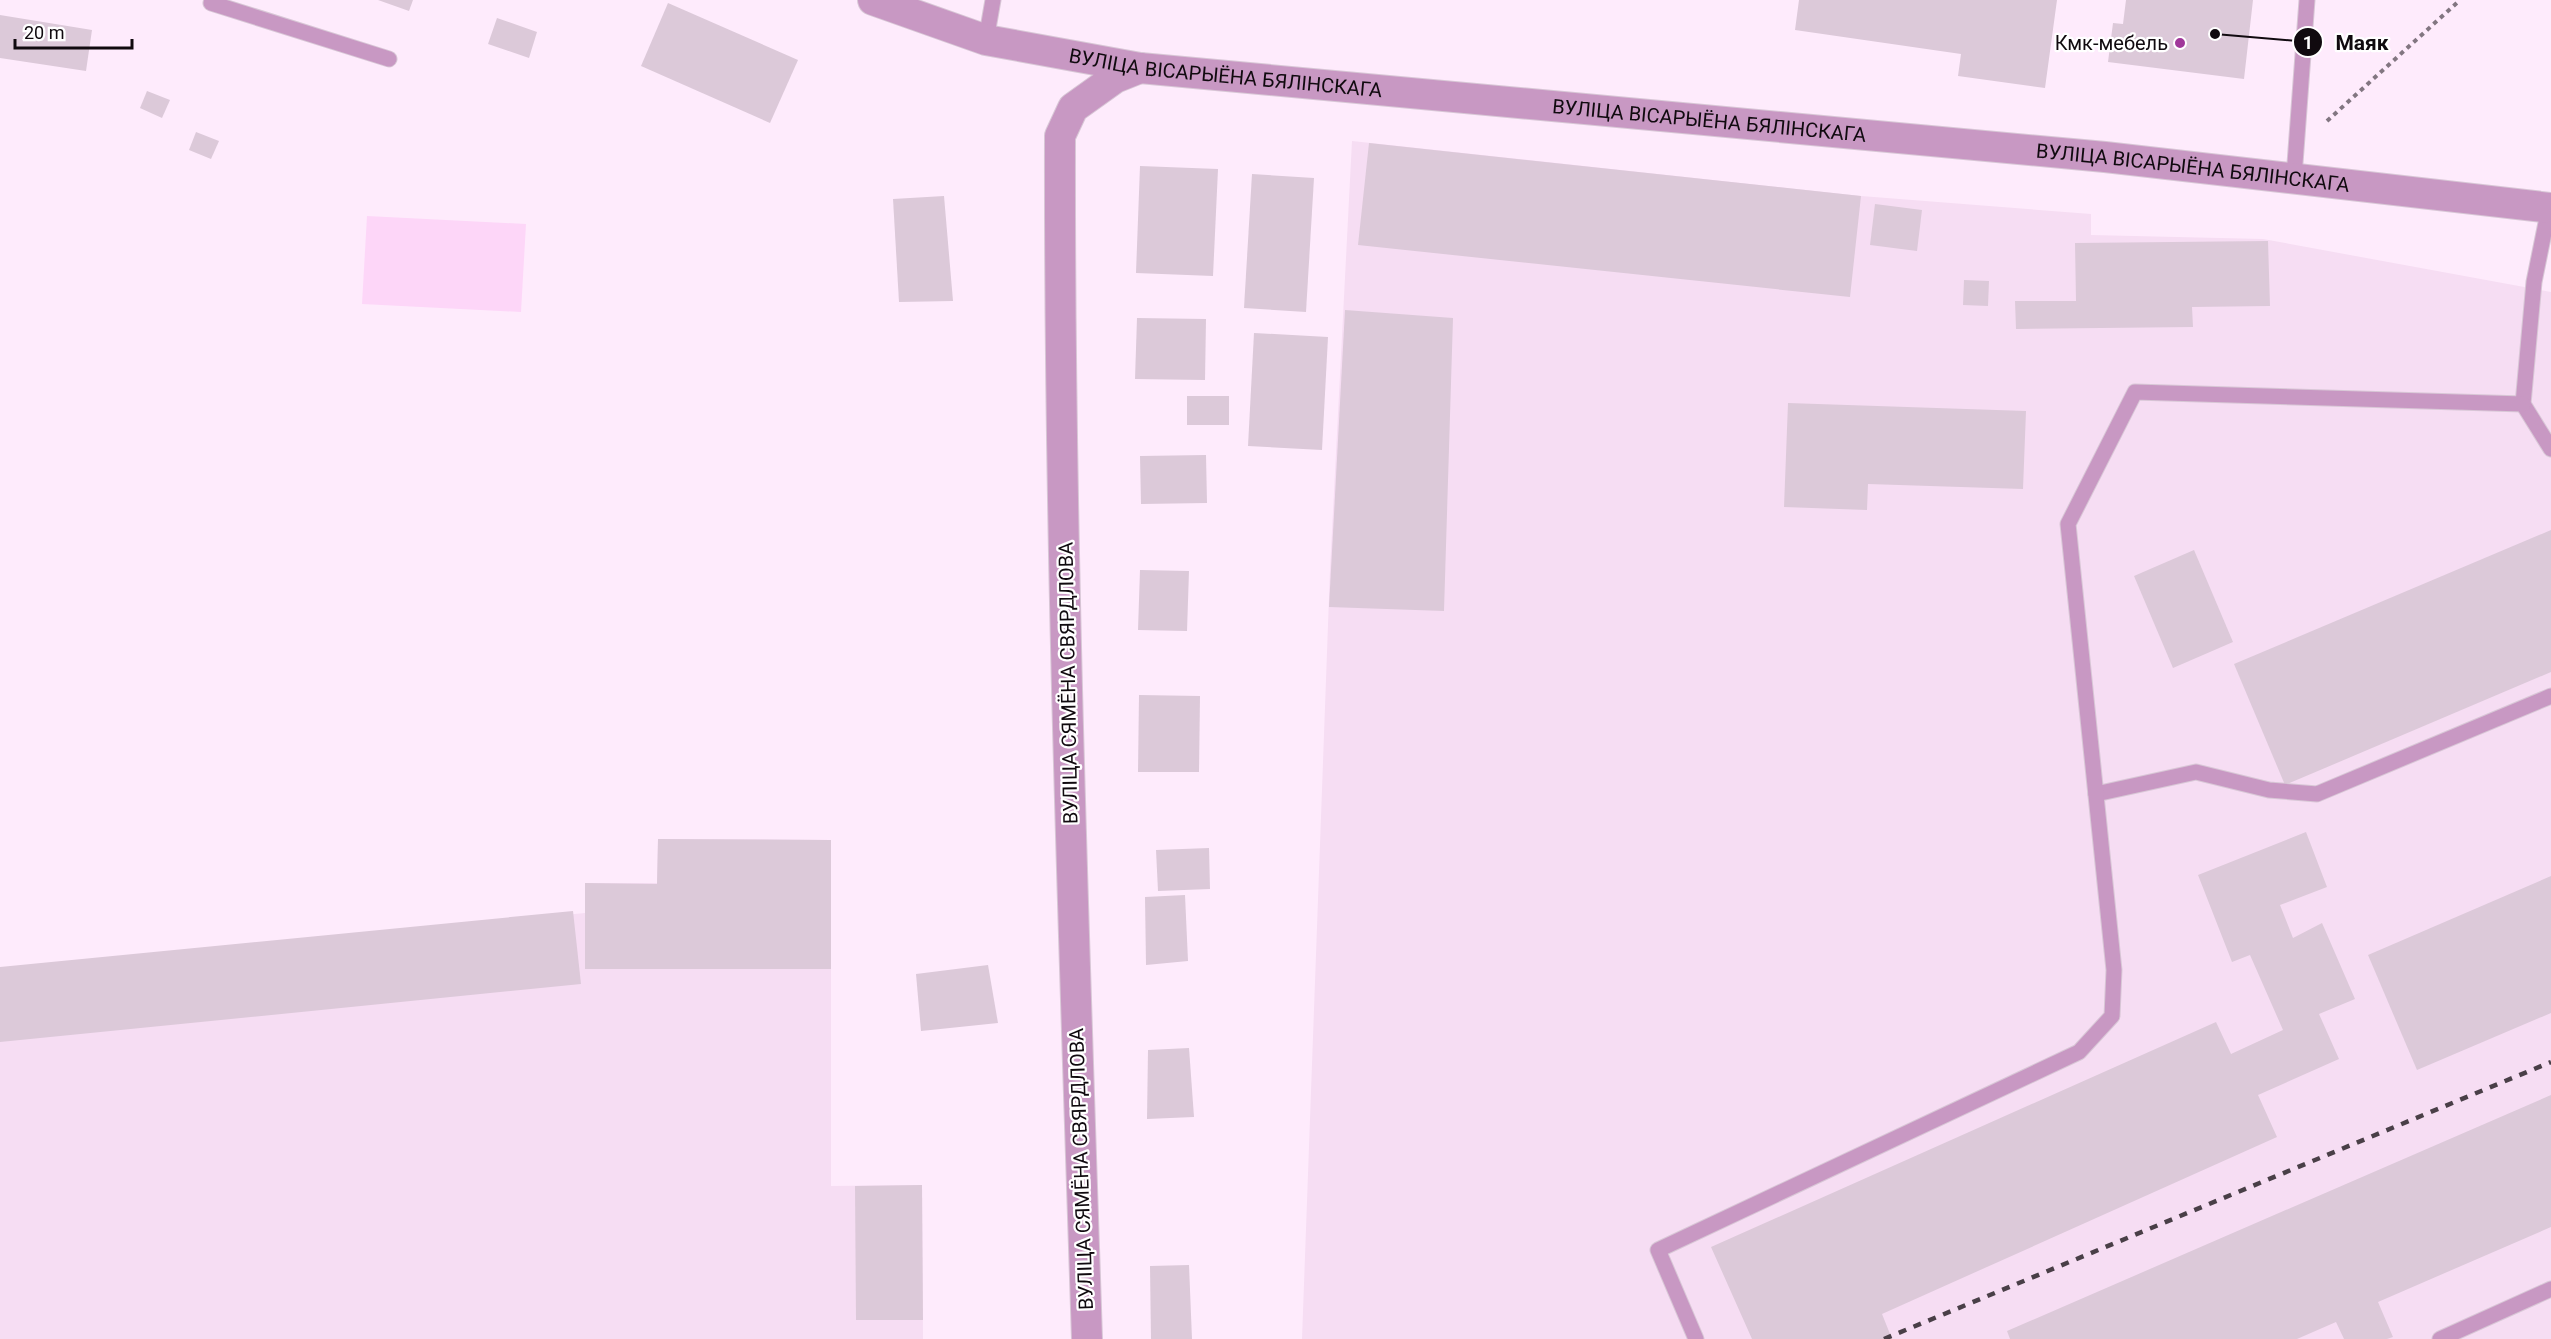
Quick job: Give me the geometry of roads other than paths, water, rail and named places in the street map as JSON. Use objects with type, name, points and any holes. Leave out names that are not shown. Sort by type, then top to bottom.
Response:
[{"type":"street","name":"ВУЛІЦА ВІСАРЫЁНА БЯЛІНСКАГА","points":[[873,0],[986,40],[1140,68],[2105,157],[2295,164],[2550,208]]},
{"type":"street","name":"ВУЛІЦА СЯМЁНА СВЯРДЛОВА","points":[[1087,1339],[1071,841],[1061,357],[1060,136],[1074,108],[1115,78],[1140,68]]},
{"type":"lane","points":[[212,0],[211,3],[389,59]]},
{"type":"lane","points":[[986,40],[993,0]]},
{"type":"lane","points":[[2295,164],[2307,0]]},
{"type":"lane","points":[[2550,208],[2534,282],[2523,404],[2551,449]]},
{"type":"lane","points":[[1696,1339],[1658,1250],[2079,1052],[2112,1016],[2114,970],[2068,524],[2135,392],[2523,404]]},
{"type":"lane","points":[[2096,794],[2196,772],[2269,790],[2317,794],[2551,696]]},
{"type":"lane","points":[[2439,1339],[2551,1289]]},
{"type":"railway","points":[[1884,1339],[2551,1062]]},
{"type":"place","name":"Маяк","points":[[2215,34]]},
{"type":"place","name":"Кмк-мебель","points":[[2180,43]]}]
